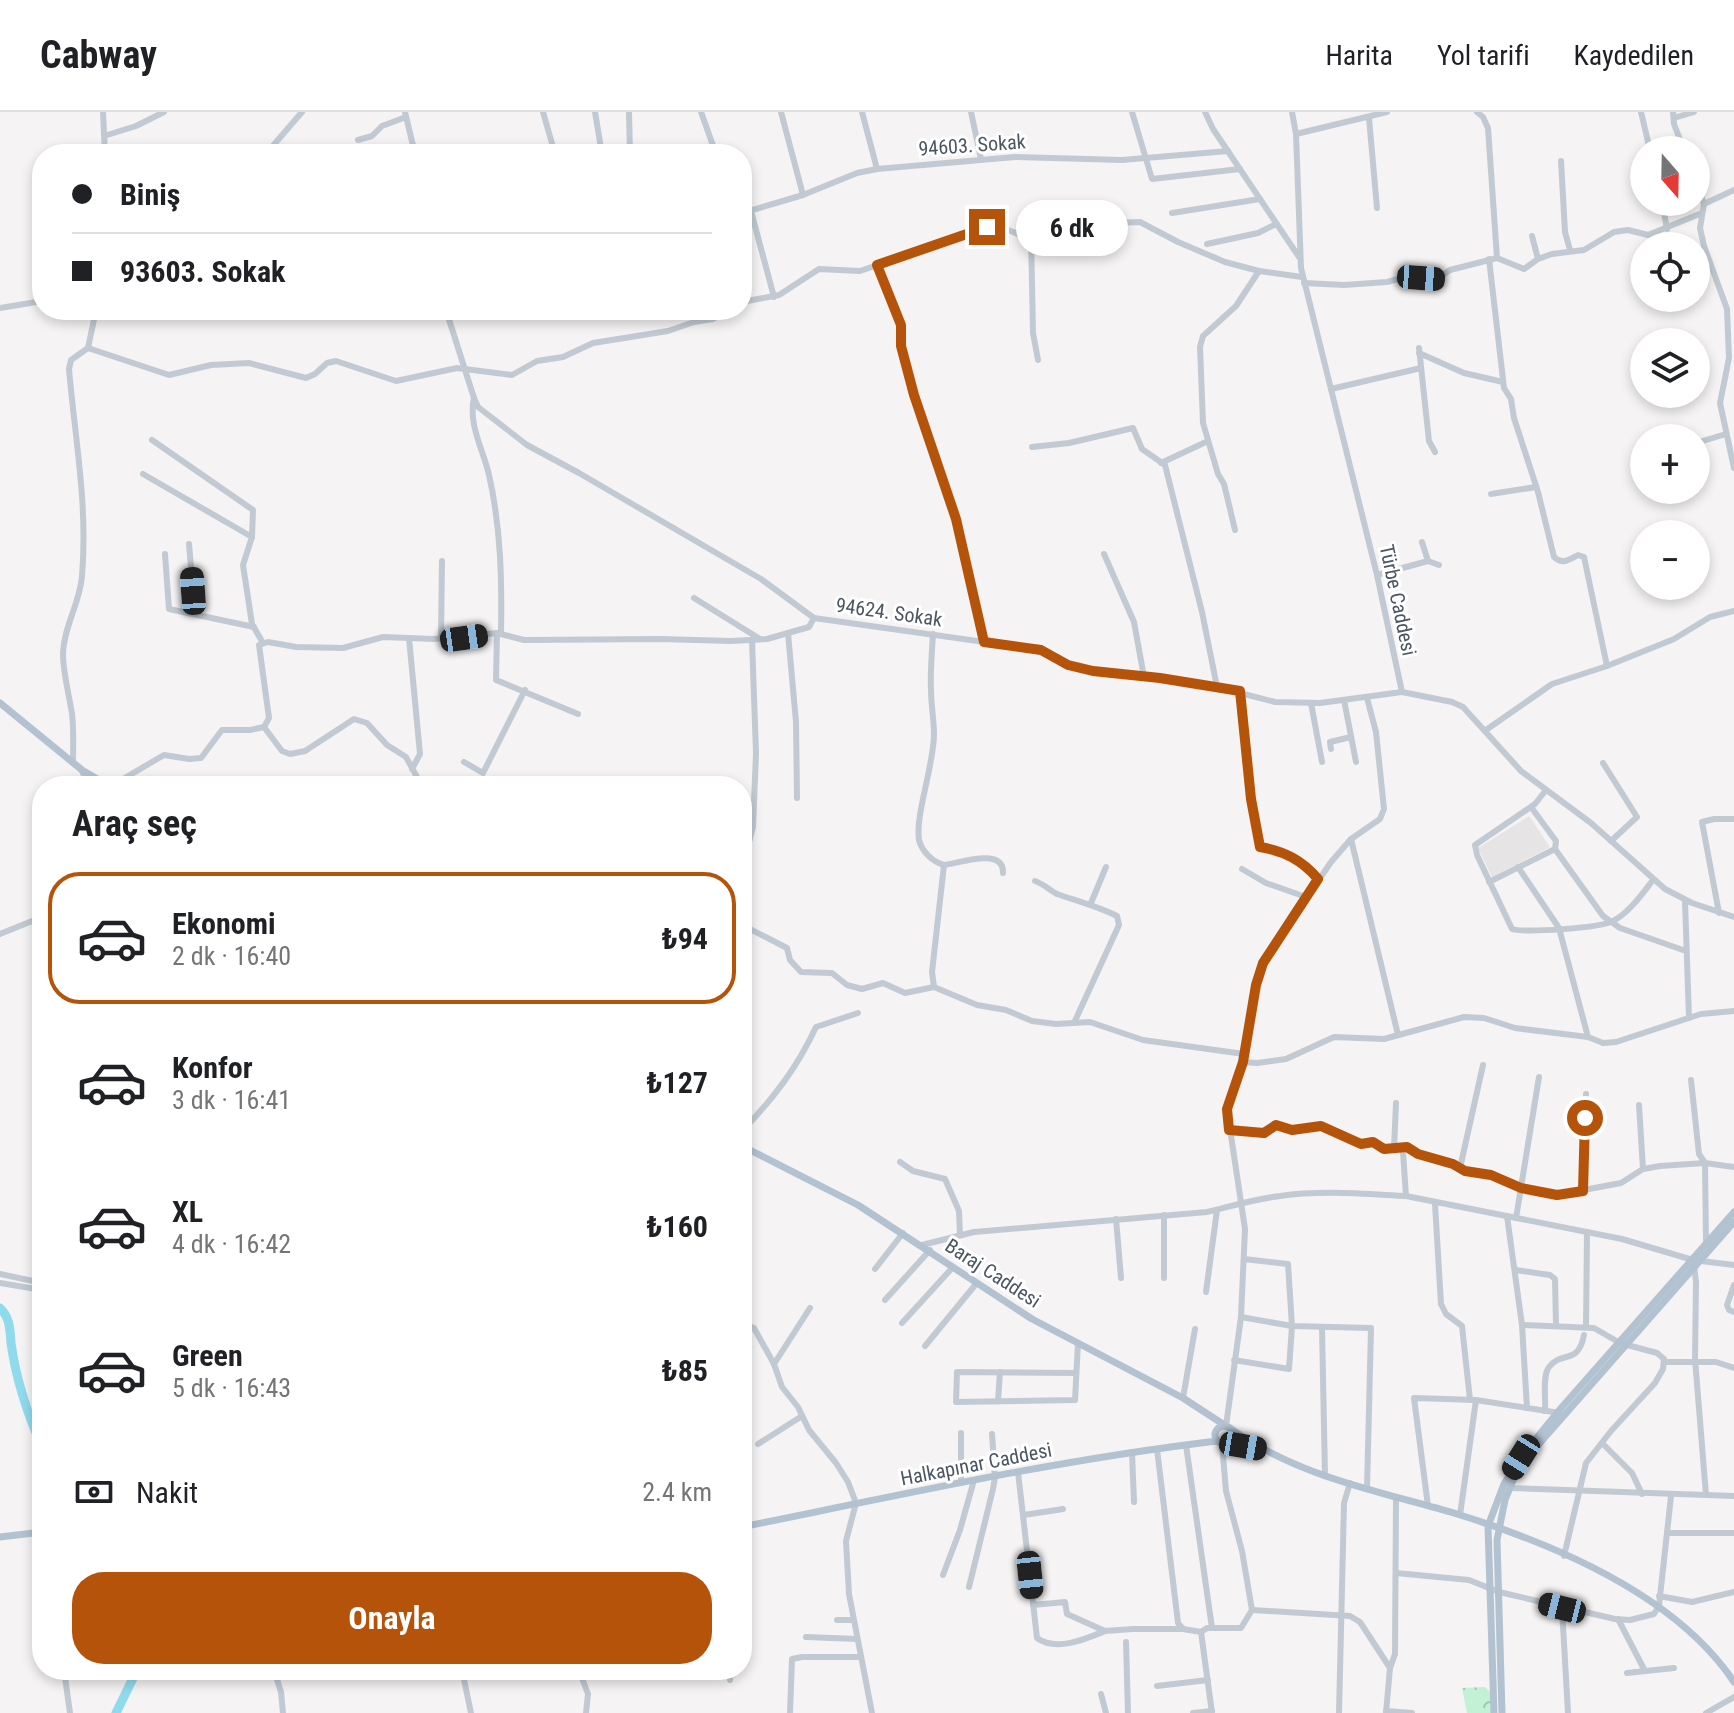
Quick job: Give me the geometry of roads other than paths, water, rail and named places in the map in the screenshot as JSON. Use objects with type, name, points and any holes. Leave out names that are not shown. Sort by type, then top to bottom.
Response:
[{"type":"main road","points":[[0,703],[92,776]]},
{"type":"main road","name":"Baraj Caddesi","points":[[752,1151],[858,1205],[1032,1319],[1183,1398],[1259,1449]]},
{"type":"main road","points":[[1697,1262],[1706,1244],[1734,1212]]},
{"type":"main road","points":[[1502,1713],[1488,1526],[1504,1484],[1521,1457],[1734,1222]]},
{"type":"main road","points":[[1494,1713],[1497,1540],[1505,1500],[1514,1478],[1561,1413]]},
{"type":"main road","points":[[1228,1427],[1233,1435],[1222,1443],[1214,1434],[1216,1429],[1228,1427]]},
{"type":"main road","name":"Halkapınar Caddesi","points":[[752,1525],[1132,1452],[1222,1443],[1259,1449]]},
{"type":"main road","points":[[1259,1449],[1325,1476],[1501,1530],[1617,1581],[1659,1606],[1704,1647],[1734,1682]]},
{"type":"main road","points":[[0,1537],[32,1533]]},
{"type":"street","points":[[103,112],[104,144]]},
{"type":"street","points":[[104,136],[136,126],[164,112]]},
{"type":"street","points":[[543,112],[552,144]]},
{"type":"street","points":[[595,112],[600,144]]},
{"type":"street","points":[[629,112],[630,144]]},
{"type":"street","points":[[701,112],[712,144]]},
{"type":"street","points":[[781,112],[803,195]]},
{"type":"street","points":[[862,112],[877,169]]},
{"type":"street","points":[[971,112],[981,159]]},
{"type":"street","points":[[1132,112],[1152,179],[1240,169]]},
{"type":"street","points":[[1205,112],[1299,257]]},
{"type":"street","name":"Türbe Caddesi","points":[[1292,112],[1296,134],[1299,257],[1303,280],[1377,575],[1402,692]]},
{"type":"street","points":[[1296,134],[1387,112]]},
{"type":"street","points":[[1477,112],[1488,128],[1493,258],[1504,388],[1511,399],[1554,557],[1566,562],[1578,555],[1584,557],[1607,666]]},
{"type":"street","points":[[1641,112],[1647,136]]},
{"type":"street","points":[[1680,136],[1673,115],[1694,112]]},
{"type":"street","points":[[274,144],[298,113]]},
{"type":"street","points":[[358,140],[372,136],[382,126],[406,114],[413,144]]},
{"type":"street","points":[[1369,118],[1377,208]]},
{"type":"street","name":"94603. Sokak","points":[[752,211],[803,195],[857,173],[877,169],[981,159],[1147,159],[1228,151]]},
{"type":"street","points":[[1561,161],[1565,232],[1570,250]]},
{"type":"street","points":[[1710,201],[1734,190]]},
{"type":"street","points":[[1172,213],[1260,199]]},
{"type":"street","points":[[752,215],[774,297]]},
{"type":"street","points":[[1665,216],[1667,229]]},
{"type":"street","points":[[752,300],[786,292],[819,269],[853,272],[1001,225],[1020,237],[1063,225],[1140,222],[1216,258],[1259,271],[1303,280],[1387,282],[1405,277],[1437,279],[1450,270],[1493,258],[1524,269],[1538,259],[1570,250],[1584,250],[1614,232],[1628,230],[1648,235],[1695,216]]},
{"type":"street","points":[[1702,216],[1700,228],[1704,246],[1731,321],[1729,358],[1720,403],[1734,468]]},
{"type":"street","points":[[1207,244],[1258,233],[1276,224]]},
{"type":"street","points":[[1031,235],[1033,333],[1038,360]]},
{"type":"street","points":[[1532,236],[1538,259]]},
{"type":"street","points":[[877,265],[901,325],[901,346],[960,533],[984,642]]},
{"type":"street","points":[[1235,530],[1224,484],[1218,474],[1203,423],[1200,347],[1203,336],[1236,306],[1259,271]]},
{"type":"street","points":[[0,308],[32,303]]},
{"type":"street","points":[[73,763],[73,725],[64,644],[81,588],[84,531],[82,473],[74,430],[69,369],[71,360],[88,348],[94,320]]},
{"type":"street","name":"94624. Sokak","points":[[449,320],[478,407],[527,445],[761,579],[814,618],[1041,650],[1068,665],[1093,671],[1217,687],[1275,702],[1311,703],[1402,692]]},
{"type":"street","points":[[88,348],[169,375],[211,365],[249,363],[306,378],[327,363],[336,361],[396,381],[464,368],[517,374],[537,361],[563,357],[593,343],[668,331],[707,320]]},
{"type":"street","points":[[1435,452],[1429,441],[1419,350],[1464,373],[1503,382]]},
{"type":"street","points":[[1331,389],[1421,368]]},
{"type":"street","points":[[474,398],[471,411],[489,474],[502,560],[496,680],[578,714]]},
{"type":"street","points":[[1032,447],[1069,443],[1133,428],[1142,449],[1165,465],[1217,687]]},
{"type":"street","points":[[1710,439],[1726,434]]},
{"type":"street","points":[[152,440],[253,510],[252,537],[243,565],[254,627],[263,643]]},
{"type":"street","points":[[1161,463],[1208,441]]},
{"type":"street","points":[[143,474],[252,537]]},
{"type":"street","points":[[1491,494],[1536,487]]},
{"type":"street","points":[[1422,542],[1428,561]]},
{"type":"street","points":[[189,544],[195,614]]},
{"type":"street","points":[[165,554],[169,609],[254,627]]},
{"type":"street","points":[[1104,554],[1134,622],[1144,677]]},
{"type":"street","points":[[441,639],[442,561]]},
{"type":"street","points":[[1377,575],[1428,561],[1439,565]]},
{"type":"street","points":[[694,598],[756,640]]},
{"type":"street","points":[[1486,730],[1552,684],[1607,666],[1674,639],[1710,617],[1734,611]]},
{"type":"street","points":[[127,776],[164,755],[201,758],[222,730],[264,727],[269,718],[259,645],[263,643],[343,648],[383,637],[441,639],[499,634],[524,640],[756,640],[809,627],[814,618]]},
{"type":"street","points":[[788,633],[796,722],[797,798]]},
{"type":"street","points":[[933,634],[930,687],[934,734],[919,829],[920,842],[924,852],[938,864],[991,858],[1000,861],[1003,873]]},
{"type":"street","points":[[409,638],[420,754],[412,769]]},
{"type":"street","points":[[752,831],[756,640]]},
{"type":"street","points":[[464,762],[483,773],[525,690]]},
{"type":"street","points":[[1240,691],[1251,799],[1260,847],[1293,857],[1307,865],[1318,879]]},
{"type":"street","points":[[1402,692],[1458,705],[1486,730],[1513,763],[1611,841],[1653,880],[1685,901],[1734,917]]},
{"type":"street","points":[[1228,1427],[1241,1317],[1244,1259],[1243,1202],[1227,1109],[1243,1062],[1256,985],[1263,963],[1318,879],[1351,839],[1380,819],[1384,809],[1376,732],[1367,698]]},
{"type":"street","points":[[1344,700],[1356,762]]},
{"type":"street","points":[[1311,703],[1322,762]]},
{"type":"street","points":[[264,727],[282,751],[290,754],[305,751],[354,719],[367,723],[387,745],[406,757],[416,776]]},
{"type":"street","points":[[1331,749],[1330,742],[1351,737]]},
{"type":"street","points":[[1603,763],[1637,817],[1611,841]]},
{"type":"street","points":[[82,770],[84,776]]},
{"type":"street","points":[[1546,790],[1531,807],[1475,845],[1512,929],[1612,922],[1634,904],[1653,880]]},
{"type":"street","points":[[1531,807],[1556,841],[1555,849],[1603,916],[1620,928],[1686,951]]},
{"type":"street","points":[[1719,913],[1702,822],[1734,819]]},
{"type":"street","points":[[1351,839],[1398,1035]]},
{"type":"street","points":[[1489,882],[1555,849]]},
{"type":"street","points":[[934,987],[932,972],[944,865]]},
{"type":"street","points":[[1091,903],[1106,867]]},
{"type":"street","points":[[1518,867],[1559,928],[1588,1037]]},
{"type":"street","points":[[1242,869],[1266,883],[1306,897]]},
{"type":"street","points":[[1035,881],[1053,892],[1091,903],[1117,916],[1119,925],[1074,1023]]},
{"type":"street","points":[[1685,901],[1689,1018]]},
{"type":"street","points":[[0,934],[32,921]]},
{"type":"street","points":[[752,930],[787,948],[790,960],[801,972],[832,973],[847,985],[862,989],[883,983],[905,993],[934,987],[977,1005],[1006,1010],[1032,1021],[1056,1024],[1090,1022],[1143,1040],[1174,1046],[1233,1050],[1244,1054]]},
{"type":"street","points":[[1243,1062],[1286,1059],[1334,1037],[1369,1039],[1398,1035],[1464,1017],[1515,1028],[1588,1037],[1603,1043],[1616,1042],[1701,1014],[1734,1011]]},
{"type":"street","points":[[752,1120],[801,1060],[816,1027],[858,1013]]},
{"type":"street","points":[[1460,1168],[1483,1065]]},
{"type":"street","points":[[1527,1408],[1512,1217],[1521,1188],[1539,1077]]},
{"type":"street","points":[[1691,1080],[1699,1154],[1705,1163],[1706,1244]]},
{"type":"street","points":[[1583,1191],[1586,1094]]},
{"type":"street","points":[[1394,1148],[1396,1103]]},
{"type":"street","points":[[1639,1105],[1643,1169]]},
{"type":"street","points":[[1229,1130],[1264,1133],[1276,1125],[1292,1130],[1321,1126],[1361,1144],[1373,1142],[1384,1149],[1407,1147],[1418,1154],[1491,1175],[1521,1188],[1557,1195],[1621,1183],[1643,1169],[1705,1163],[1734,1167]]},
{"type":"street","points":[[1406,1196],[1403,1152],[1407,1147]]},
{"type":"street","points":[[900,1162],[913,1171],[945,1179],[959,1211],[960,1235]]},
{"type":"street","points":[[922,1245],[960,1235],[1217,1210],[1283,1195],[1406,1196],[1587,1232],[1697,1262],[1734,1265]]},
{"type":"street","points":[[1435,1204],[1441,1304],[1446,1314],[1462,1326],[1473,1400],[1460,1515]]},
{"type":"street","points":[[1206,1292],[1217,1210]]},
{"type":"street","points":[[1164,1215],[1164,1278]]},
{"type":"street","points":[[1116,1219],[1121,1278]]},
{"type":"street","points":[[1545,1411],[1547,1371],[1551,1364],[1574,1356],[1581,1349],[1585,1331],[1587,1232]]},
{"type":"street","points":[[875,1269],[903,1233]]},
{"type":"street","points":[[885,1300],[930,1250]]},
{"type":"street","points":[[1234,1360],[1289,1369],[1292,1326],[1288,1264],[1244,1259]]},
{"type":"street","points":[[1697,1262],[1695,1361],[1706,1495]]},
{"type":"street","points":[[902,1323],[953,1267]]},
{"type":"street","points":[[1515,1270],[1550,1275],[1555,1279],[1556,1326]]},
{"type":"street","points":[[0,1274],[32,1281]]},
{"type":"street","points":[[0,1283],[32,1288]]},
{"type":"street","points":[[925,1346],[976,1284]]},
{"type":"street","points":[[1734,1285],[1727,1305],[1734,1312]]},
{"type":"street","points":[[774,1364],[810,1308]]},
{"type":"street","points":[[1241,1317],[1292,1326],[1371,1328],[1367,1489]]},
{"type":"street","points":[[1522,1325],[1585,1331],[1594,1328],[1623,1344],[1657,1353],[1664,1362],[1655,1383],[1586,1463],[1564,1556]]},
{"type":"street","points":[[752,1327],[774,1364],[782,1387],[848,1482],[856,1503],[846,1541],[849,1594],[872,1713]]},
{"type":"street","points":[[1322,1328],[1325,1476]]},
{"type":"street","points":[[1183,1398],[1195,1329]]},
{"type":"street","points":[[1075,1373],[957,1372],[956,1402],[1075,1400],[1078,1343]]},
{"type":"street","points":[[1664,1362],[1716,1362],[1734,1368]]},
{"type":"street","points":[[998,1401],[1000,1372]]},
{"type":"street","points":[[1428,1506],[1414,1398],[1473,1400],[1561,1413]]},
{"type":"street","points":[[758,1444],[802,1416]]},
{"type":"street","points":[[961,1433],[961,1483]]},
{"type":"street","points":[[969,1587],[995,1477],[992,1434]]},
{"type":"street","points":[[1018,1472],[1037,1638],[1041,1642],[1075,1643],[1105,1631],[1183,1629],[1201,1632],[1212,1628],[1241,1628],[1252,1610],[1242,1551],[1226,1491],[1222,1443]]},
{"type":"street","points":[[1602,1443],[1632,1473],[1642,1494]]},
{"type":"street","points":[[1186,1445],[1212,1628]]},
{"type":"street","points":[[1157,1449],[1178,1623],[1183,1629]]},
{"type":"street","points":[[1132,1452],[1134,1502]]},
{"type":"street","points":[[943,1575],[974,1480]]},
{"type":"street","points":[[1339,1713],[1344,1503],[1350,1483]]},
{"type":"street","points":[[1510,1488],[1734,1496]]},
{"type":"street","points":[[1396,1573],[1469,1580],[1495,1591],[1618,1619],[1630,1620],[1654,1614],[1659,1606],[1671,1496]]},
{"type":"street","points":[[1396,1498],[1395,1654],[1390,1668],[1386,1712],[1412,1713]]},
{"type":"street","points":[[1024,1515],[1063,1509]]},
{"type":"street","points":[[1667,1533],[1734,1533]]},
{"type":"street","points":[[1659,1596],[1692,1602],[1734,1592]]},
{"type":"street","points":[[1033,1605],[1065,1602],[1067,1614],[1105,1631]]},
{"type":"street","points":[[1562,1608],[1568,1713]]},
{"type":"street","points":[[1252,1610],[1342,1613],[1360,1622],[1390,1668]]},
{"type":"street","points":[[1618,1619],[1645,1671]]},
{"type":"street","points":[[837,1620],[853,1620]]},
{"type":"street","points":[[1193,1713],[1212,1712],[1201,1632]]},
{"type":"street","points":[[806,1637],[857,1639]]},
{"type":"street","points":[[1126,1642],[1128,1713]]},
{"type":"street","points":[[790,1713],[792,1659],[860,1657]]},
{"type":"street","points":[[1627,1673],[1674,1668]]},
{"type":"street","points":[[65,1680],[70,1713]]},
{"type":"street","points":[[277,1680],[283,1713]]},
{"type":"street","points":[[464,1680],[471,1713]]},
{"type":"street","points":[[583,1680],[588,1694],[586,1713]]},
{"type":"street","points":[[1157,1686],[1208,1680]]},
{"type":"street","points":[[1101,1694],[1106,1713]]},
{"type":"street","points":[[1706,1713],[1734,1697]]},
{"type":"waterway","points":[[0,1308],[8,1320],[19,1383],[32,1422]]},
{"type":"waterway","points":[[116,1713],[132,1680]]}]
